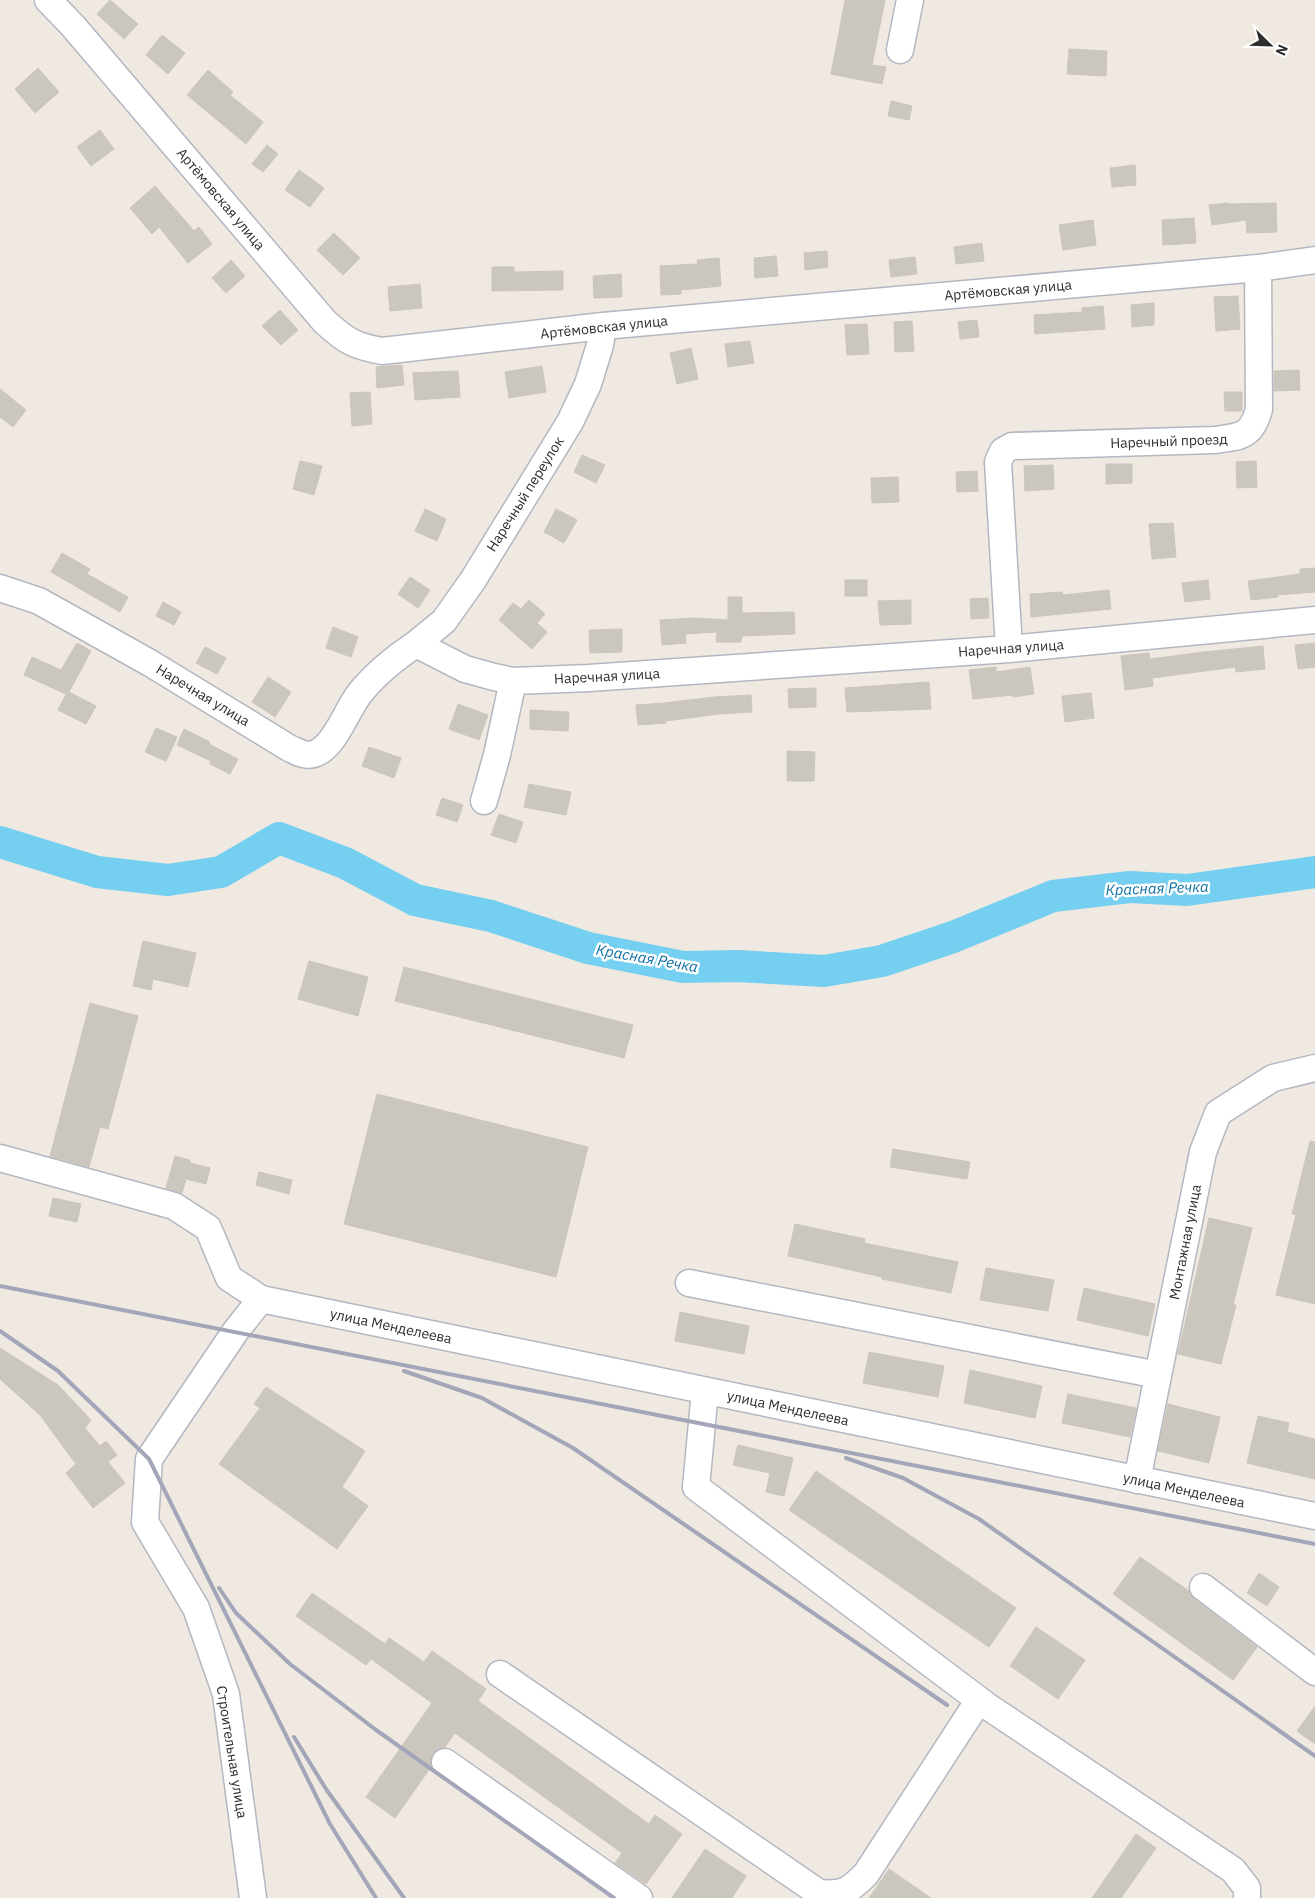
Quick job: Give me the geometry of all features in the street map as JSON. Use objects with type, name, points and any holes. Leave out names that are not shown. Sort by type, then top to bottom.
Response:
[{"type":"street","name":"Артёмовская улица","points":[[48,0],[74,26],[325,322],[349,342],[363,348],[382,351],[603,326],[1258,268],[1315,260]]},
{"type":"street","points":[[900,50],[910,0]]},
{"type":"street","name":"Наречный проезд","points":[[1009,649],[998,462],[1003,451],[1012,446],[1214,440],[1236,438],[1246,434],[1255,424],[1258,410],[1258,268]]},
{"type":"street","name":"Наречный переулок","points":[[416,644],[444,622],[473,580],[570,422],[588,384],[600,345],[603,326]]},
{"type":"street","name":"Наречная улица","points":[[0,588],[39,602],[150,663],[282,744],[304,755],[315,754],[331,742],[360,694],[388,663],[416,644],[465,669],[494,678],[513,681],[589,678],[1009,649],[1315,620]]},
{"type":"street","points":[[484,801],[497,755],[513,681]]},
{"type":"street","name":"Монтажная улица","points":[[1137,1480],[1203,1152],[1218,1113],[1273,1078],[1315,1068]]},
{"type":"street","points":[[0,1158],[174,1206],[208,1228],[229,1278],[261,1299]]},
{"type":"street","points":[[689,1283],[1158,1375]]},
{"type":"street","name":"улица Менделеева","points":[[261,1299],[1315,1516]]},
{"type":"street","name":"Строительная улица","points":[[253,1898],[226,1694],[196,1608],[145,1522],[149,1459],[235,1332],[261,1299]]},
{"type":"street","points":[[705,1391],[696,1487],[979,1700],[1233,1870],[1247,1888],[1246,1898]]},
{"type":"street","points":[[1203,1587],[1315,1672]]},
{"type":"street","points":[[500,1674],[819,1893],[835,1894],[850,1891],[866,1874],[979,1700]]},
{"type":"street","points":[[445,1762],[639,1898]]},
{"type":"building","points":[[110,0],[138,24],[124,39],[97,14]]},
{"type":"building","points":[[845,0],[885,0],[872,65],[886,67],[882,84],[831,74]]},
{"type":"building","points":[[162,35],[185,53],[168,74],[146,55]]},
{"type":"building","points":[[1069,49],[1107,51],[1106,76],[1067,74]]},
{"type":"building","points":[[38,68],[59,92],[35,113],[15,89]]},
{"type":"building","points":[[208,70],[233,92],[230,95],[263,122],[246,144],[187,95]]},
{"type":"building","points":[[891,101],[912,106],[909,120],[888,116]]},
{"type":"building","points":[[100,130],[114,149],[91,166],[77,147]]},
{"type":"building","points":[[267,145],[278,154],[263,172],[252,164]]},
{"type":"building","points":[[1135,165],[1136,185],[1112,187],[1110,168]]},
{"type":"building","points":[[299,170],[324,188],[310,207],[285,190]]},
{"type":"building","points":[[155,186],[194,231],[199,227],[212,244],[188,263],[159,227],[152,234],[130,208]]},
{"type":"building","points":[[1276,203],[1277,232],[1247,233],[1246,220],[1212,225],[1209,205]]},
{"type":"building","points":[[1194,218],[1196,243],[1163,245],[1162,220]]},
{"type":"building","points":[[1093,220],[1096,245],[1063,250],[1059,225]]},
{"type":"building","points":[[334,233],[360,258],[343,275],[317,250]]},
{"type":"building","points":[[982,243],[984,261],[956,264],[954,247]]},
{"type":"building","points":[[827,251],[828,267],[805,270],[804,253]]},
{"type":"building","points":[[776,256],[778,276],[755,278],[754,258]]},
{"type":"building","points":[[915,257],[917,274],[891,277],[889,260]]},
{"type":"building","points":[[719,258],[721,286],[681,290],[681,294],[661,295],[660,266],[698,264],[697,260]]},
{"type":"building","points":[[231,260],[245,276],[226,293],[212,278]]},
{"type":"building","points":[[492,267],[514,267],[514,272],[563,271],[563,290],[492,291]]},
{"type":"building","points":[[621,274],[622,297],[594,298],[593,276]]},
{"type":"building","points":[[420,284],[422,308],[390,311],[388,287]]},
{"type":"building","points":[[1238,296],[1240,329],[1216,331],[1214,297]]},
{"type":"building","points":[[1154,303],[1154,325],[1132,327],[1131,305]]},
{"type":"building","points":[[1103,306],[1105,329],[1035,334],[1034,315],[1082,312],[1082,308]]},
{"type":"building","points":[[280,310],[298,330],[281,345],[262,326]]},
{"type":"building","points":[[977,320],[979,337],[960,339],[958,322]]},
{"type":"building","points":[[912,321],[914,351],[895,352],[894,322]]},
{"type":"building","points":[[867,324],[869,354],[847,355],[845,325]]},
{"type":"building","points":[[750,341],[754,363],[728,367],[725,344]]},
{"type":"building","points":[[691,348],[698,379],[677,384],[670,353]]},
{"type":"building","points":[[402,365],[404,385],[377,388],[376,367]]},
{"type":"building","points":[[542,366],[546,392],[509,398],[505,372]]},
{"type":"building","points":[[1299,370],[1300,390],[1274,391],[1274,371]]},
{"type":"building","points":[[458,371],[460,397],[415,400],[413,373]]},
{"type":"building","points":[[0,389],[26,410],[13,427],[0,417]]},
{"type":"building","points":[[370,392],[372,424],[352,426],[350,393]]},
{"type":"building","points":[[1224,392],[1242,392],[1242,411],[1225,411]]},
{"type":"building","points":[[582,455],[605,465],[596,483],[574,472]]},
{"type":"building","points":[[300,461],[322,466],[314,495],[293,489]]},
{"type":"building","points":[[1256,461],[1257,487],[1237,488],[1236,462]]},
{"type":"building","points":[[1106,464],[1132,464],[1132,483],[1106,484]]},
{"type":"building","points":[[1053,465],[1054,489],[1025,491],[1024,466]]},
{"type":"building","points":[[977,471],[978,491],[957,492],[956,472]]},
{"type":"building","points":[[898,477],[899,502],[872,503],[871,478]]},
{"type":"building","points":[[425,509],[446,519],[437,541],[415,531]]},
{"type":"building","points":[[556,509],[577,520],[564,543],[544,532]]},
{"type":"building","points":[[1173,523],[1176,557],[1152,559],[1149,524]]},
{"type":"building","points":[[62,553],[90,569],[87,574],[128,597],[120,612],[51,572]]},
{"type":"building","points":[[1315,568],[1315,592],[1277,595],[1278,597],[1251,600],[1248,581],[1300,574],[1300,569]]},
{"type":"building","points":[[410,577],[430,590],[418,608],[398,594]]},
{"type":"building","points":[[845,580],[867,580],[867,596],[845,596]]},
{"type":"building","points":[[1208,580],[1210,599],[1185,602],[1182,583]]},
{"type":"building","points":[[1109,590],[1111,609],[1031,617],[1030,594],[1062,592],[1063,595]]},
{"type":"building","points":[[728,597],[742,597],[742,613],[794,612],[795,634],[742,636],[741,642],[716,642],[717,632],[685,634],[686,643],[662,645],[660,620],[694,618],[728,620]]},
{"type":"building","points":[[988,598],[989,618],[971,619],[970,599]]},
{"type":"building","points":[[529,600],[545,614],[537,623],[547,632],[532,649],[499,620],[513,603],[521,609]]},
{"type":"building","points":[[911,600],[911,624],[880,625],[878,601]]},
{"type":"building","points":[[163,602],[181,612],[174,625],[156,616]]},
{"type":"building","points":[[333,627],[358,637],[351,657],[326,648]]},
{"type":"building","points":[[622,629],[622,652],[590,653],[589,630]]},
{"type":"building","points":[[77,643],[91,651],[69,692],[96,706],[86,724],[58,710],[66,694],[24,675],[32,657],[61,670]]},
{"type":"building","points":[[1315,643],[1315,667],[1298,669],[1295,645]]},
{"type":"building","points":[[1263,646],[1265,669],[1236,672],[1235,667],[1152,678],[1153,686],[1125,690],[1121,656],[1149,653],[1150,659]]},
{"type":"building","points":[[205,647],[226,658],[217,674],[196,663]]},
{"type":"building","points":[[996,667],[996,672],[1030,667],[1034,694],[973,699],[969,670]]},
{"type":"building","points":[[268,677],[291,692],[275,717],[252,702]]},
{"type":"building","points":[[929,682],[931,709],[847,712],[845,688]]},
{"type":"building","points":[[816,688],[816,707],[789,708],[788,689]]},
{"type":"building","points":[[1091,693],[1094,718],[1065,722],[1062,696]]},
{"type":"building","points":[[751,695],[752,712],[718,714],[666,721],[666,723],[638,725],[636,705]]},
{"type":"building","points":[[458,704],[488,715],[479,740],[449,729]]},
{"type":"building","points":[[530,710],[569,712],[568,731],[530,729]]},
{"type":"building","points":[[156,728],[177,737],[166,761],[145,752]]},
{"type":"building","points":[[184,729],[238,759],[230,774],[210,764],[211,761],[177,745]]},
{"type":"building","points":[[369,747],[401,758],[394,778],[362,766]]},
{"type":"building","points":[[787,751],[815,752],[814,781],[787,781]]},
{"type":"building","points":[[529,784],[571,792],[566,815],[524,807]]},
{"type":"building","points":[[442,798],[463,805],[457,822],[436,815]]},
{"type":"building","points":[[499,814],[523,822],[516,843],[491,835]]},
{"type":"building","points":[[143,941],[196,953],[188,987],[153,979],[151,990],[133,986]]},
{"type":"building","points":[[309,961],[368,977],[358,1016],[298,999]]},
{"type":"building","points":[[404,967],[633,1025],[624,1058],[395,1001]]},
{"type":"building","points":[[90,1003],[138,1016],[108,1129],[100,1127],[89,1167],[50,1156]]},
{"type":"building","points":[[377,1094],[588,1147],[556,1277],[344,1224]]},
{"type":"building","points":[[1310,1141],[1315,1142],[1315,1304],[1276,1295],[1296,1215],[1292,1214]]},
{"type":"building","points":[[893,1149],[970,1162],[967,1179],[890,1167]]},
{"type":"building","points":[[175,1156],[190,1160],[190,1163],[210,1168],[206,1184],[186,1179],[182,1193],[166,1188]]},
{"type":"building","points":[[259,1172],[292,1180],[289,1194],[256,1185]]},
{"type":"building","points":[[53,1198],[81,1204],[77,1222],[49,1216]]},
{"type":"building","points":[[1209,1218],[1252,1228],[1233,1305],[1236,1305],[1221,1364],[1178,1354]]},
{"type":"building","points":[[795,1224],[865,1239],[864,1243],[958,1262],[951,1293],[882,1279],[882,1277],[788,1256]]},
{"type":"building","points":[[986,1268],[1054,1280],[1048,1311],[980,1300]]},
{"type":"building","points":[[1084,1288],[1155,1304],[1148,1336],[1077,1320]]},
{"type":"building","points":[[680,1312],[749,1326],[744,1354],[675,1341]]},
{"type":"building","points":[[0,1348],[58,1385],[91,1420],[85,1428],[100,1446],[106,1441],[117,1455],[108,1462],[125,1483],[93,1508],[66,1473],[76,1464],[40,1415],[0,1379]]},
{"type":"building","points":[[869,1352],[944,1366],[938,1397],[863,1383]]},
{"type":"building","points":[[970,1370],[1042,1386],[1035,1418],[964,1403]]},
{"type":"building","points":[[266,1387],[365,1451],[342,1487],[368,1506],[337,1549],[219,1464],[260,1408],[254,1404]]},
{"type":"building","points":[[1068,1394],[1136,1408],[1130,1437],[1062,1423]]},
{"type":"building","points":[[1168,1404],[1220,1417],[1209,1463],[1158,1451]]},
{"type":"building","points":[[1258,1416],[1289,1423],[1287,1432],[1315,1439],[1315,1479],[1247,1463]]},
{"type":"building","points":[[738,1445],[793,1458],[784,1496],[766,1492],[770,1473],[733,1465]]},
{"type":"building","points":[[816,1471],[1016,1608],[989,1647],[789,1510]]},
{"type":"building","points":[[1140,1557],[1189,1591],[1194,1599],[1257,1647],[1233,1680],[1113,1594]]},
{"type":"building","points":[[1259,1573],[1279,1587],[1267,1606],[1247,1593]]},
{"type":"building","points":[[312,1593],[385,1644],[389,1638],[424,1662],[432,1651],[486,1689],[478,1701],[649,1824],[655,1815],[682,1834],[646,1884],[615,1863],[622,1853],[455,1733],[445,1747],[433,1753],[430,1760],[431,1767],[395,1818],[366,1797],[432,1703],[371,1659],[366,1665],[296,1616]]},
{"type":"building","points":[[1036,1627],[1085,1660],[1058,1699],[1010,1666]]},
{"type":"building","points":[[1315,1706],[1315,1744],[1297,1731]]},
{"type":"building","points":[[1136,1834],[1156,1848],[1121,1898],[1092,1898]]},
{"type":"building","points":[[705,1849],[746,1876],[732,1898],[672,1898]]},
{"type":"building","points":[[889,1869],[931,1898],[869,1898]]},
{"type":"waterway","name":"Красная Речка","points":[[0,842],[97,872],[168,880],[221,872],[279,838],[345,863],[415,900],[491,916],[588,948],[683,967],[737,966],[824,971],[882,961],[953,937],[1053,896],[1130,887],[1187,890],[1315,872]]},
{"type":"railway","points":[[0,1286],[1315,1544]]},
{"type":"railway","points":[[0,1331],[58,1371],[149,1459],[330,1824],[376,1898]]},
{"type":"railway","points":[[404,1371],[482,1398],[573,1448],[947,1705]]},
{"type":"railway","points":[[846,1458],[903,1478],[979,1519],[1315,1756]]},
{"type":"railway","points":[[219,1588],[236,1613],[290,1664],[376,1730],[614,1898]]},
{"type":"railway","points":[[294,1737],[326,1789],[404,1898]]}]
